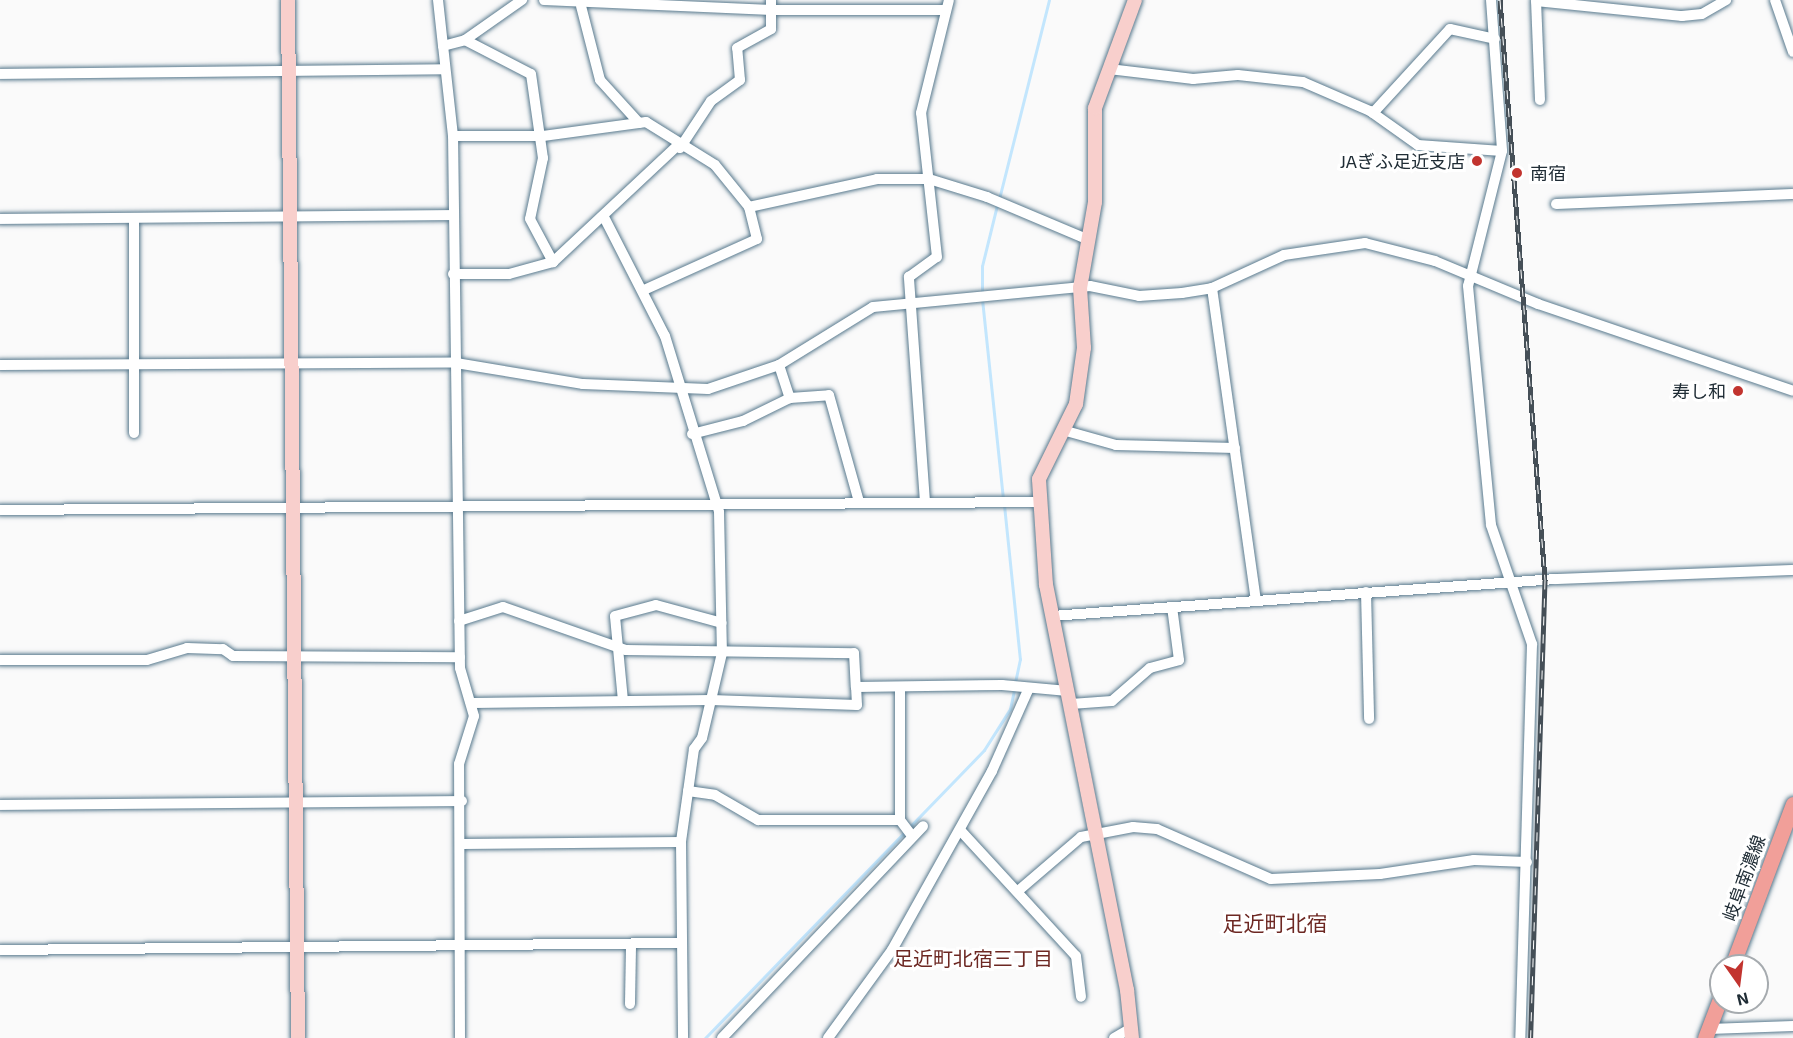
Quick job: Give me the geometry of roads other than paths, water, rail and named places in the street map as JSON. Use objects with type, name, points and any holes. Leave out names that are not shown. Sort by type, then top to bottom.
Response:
[{"type":"main road","name":"岐阜南濃線","points":[[1737,954],[1793,804]]},
{"type":"main road","points":[[1707,1034],[1714,1014]]},
{"type":"street","points":[[288,0],[298,1038]]},
{"type":"street","points":[[438,0],[443,46],[442,69],[453,136],[455,508],[460,657],[473,703],[474,716],[461,743],[460,1038]]},
{"type":"street","points":[[443,46],[465,40],[522,0]]},
{"type":"street","points":[[544,0],[581,6],[947,5],[921,113],[937,256],[909,277],[925,502]]},
{"type":"street","points":[[1114,1038],[1131,1033],[1096,832],[1052,616],[1040,502],[1045,462],[1066,431],[1076,404],[1084,348],[1080,288],[1089,240],[1096,177],[1091,136],[1109,69],[1136,0]]},
{"type":"street","points":[[1491,0],[1502,151],[1470,273],[1491,525],[1532,644],[1520,1038]]},
{"type":"street","points":[[1540,100],[1536,1],[1682,16],[1702,14],[1726,0]]},
{"type":"street","points":[[1775,0],[1793,52]]},
{"type":"street","points":[[453,274],[509,274],[553,262],[605,219],[679,147],[711,101],[740,80],[737,48],[771,29],[772,5]]},
{"type":"street","points":[[581,6],[600,80],[639,123]]},
{"type":"street","points":[[1373,113],[1450,29],[1495,39]]},
{"type":"street","points":[[465,40],[531,74],[543,136],[530,219],[553,262]]},
{"type":"street","points":[[0,74],[442,69]]},
{"type":"street","points":[[1109,69],[1304,82],[1373,113],[1418,145],[1502,151]]},
{"type":"street","points":[[453,136],[543,136],[646,122],[679,147],[715,165],[748,207],[757,239],[644,290]]},
{"type":"street","points":[[748,207],[877,179],[929,179],[987,197],[1089,240]]},
{"type":"street","points":[[1556,204],[1793,194]]},
{"type":"street","points":[[0,219],[134,219],[291,214],[453,215]]},
{"type":"street","points":[[134,219],[135,433]]},
{"type":"street","points":[[605,219],[644,290],[716,504],[722,653],[711,700],[694,749],[681,842],[683,1038]]},
{"type":"street","points":[[0,365],[456,363],[583,384],[708,388],[779,365],[873,307],[1080,288],[1139,296],[1212,288],[1284,255],[1365,243],[1470,273],[1538,304],[1793,391]]},
{"type":"street","points":[[1212,288],[1256,600]]},
{"type":"street","points":[[779,365],[790,398]]},
{"type":"street","points":[[692,434],[743,421],[790,398],[829,395],[859,502]]},
{"type":"street","points":[[1066,431],[1116,445],[1235,448]]},
{"type":"street","points":[[0,510],[1040,502]]},
{"type":"street","points":[[1052,616],[1512,582],[1793,570]]},
{"type":"street","points":[[1366,592],[1369,719]]},
{"type":"street","points":[[622,701],[615,648],[615,616],[626,609],[656,605],[722,623]]},
{"type":"street","points":[[459,621],[503,607],[615,648],[722,653],[854,652],[857,705],[711,700],[473,703]]},
{"type":"street","points":[[856,687],[1002,685],[1070,698],[1112,701],[1150,668],[1179,660],[1172,607]]},
{"type":"street","points":[[0,660],[147,660],[187,648],[294,657],[460,657]]},
{"type":"street","points":[[900,687],[900,820],[913,837]]},
{"type":"street","points":[[828,1038],[892,950],[960,830],[1028,690]]},
{"type":"street","points":[[688,790],[715,795],[758,820],[900,820]]},
{"type":"street","points":[[0,805],[462,801]]},
{"type":"street","points":[[722,1038],[922,826]]},
{"type":"street","points":[[1018,891],[1081,837],[1096,832],[1157,829],[1271,879],[1380,873],[1474,860],[1527,862]]},
{"type":"street","points":[[960,830],[1076,956],[1081,998]]},
{"type":"street","points":[[462,844],[681,842]]},
{"type":"street","points":[[0,950],[682,943]]},
{"type":"street","points":[[630,1004],[631,944]]},
{"type":"street","points":[[1707,1034],[1793,1026]]},
{"type":"waterway","points":[[999,199],[1049,0]]},
{"type":"waterway","points":[[982,293],[982,266],[997,205]]},
{"type":"waterway","points":[[982,299],[1003,499]]},
{"type":"waterway","points":[[1004,505],[1020,659],[1015,683]]},
{"type":"waterway","points":[[705,1038],[984,750],[1010,709],[1014,690]]},
{"type":"railway","points":[[1500,0],[1545,580],[1531,1038]]},
{"type":"place","name":"JAぎふ足近支店","points":[[1477,161]]},
{"type":"place","name":"南宿","points":[[1517,173]]},
{"type":"place","name":"寿し和","points":[[1738,391]]},
{"type":"district","name":"足近町北宿","points":[[1275,923]]},
{"type":"district","name":"足近町北宿三丁目","points":[[973,958]]}]
